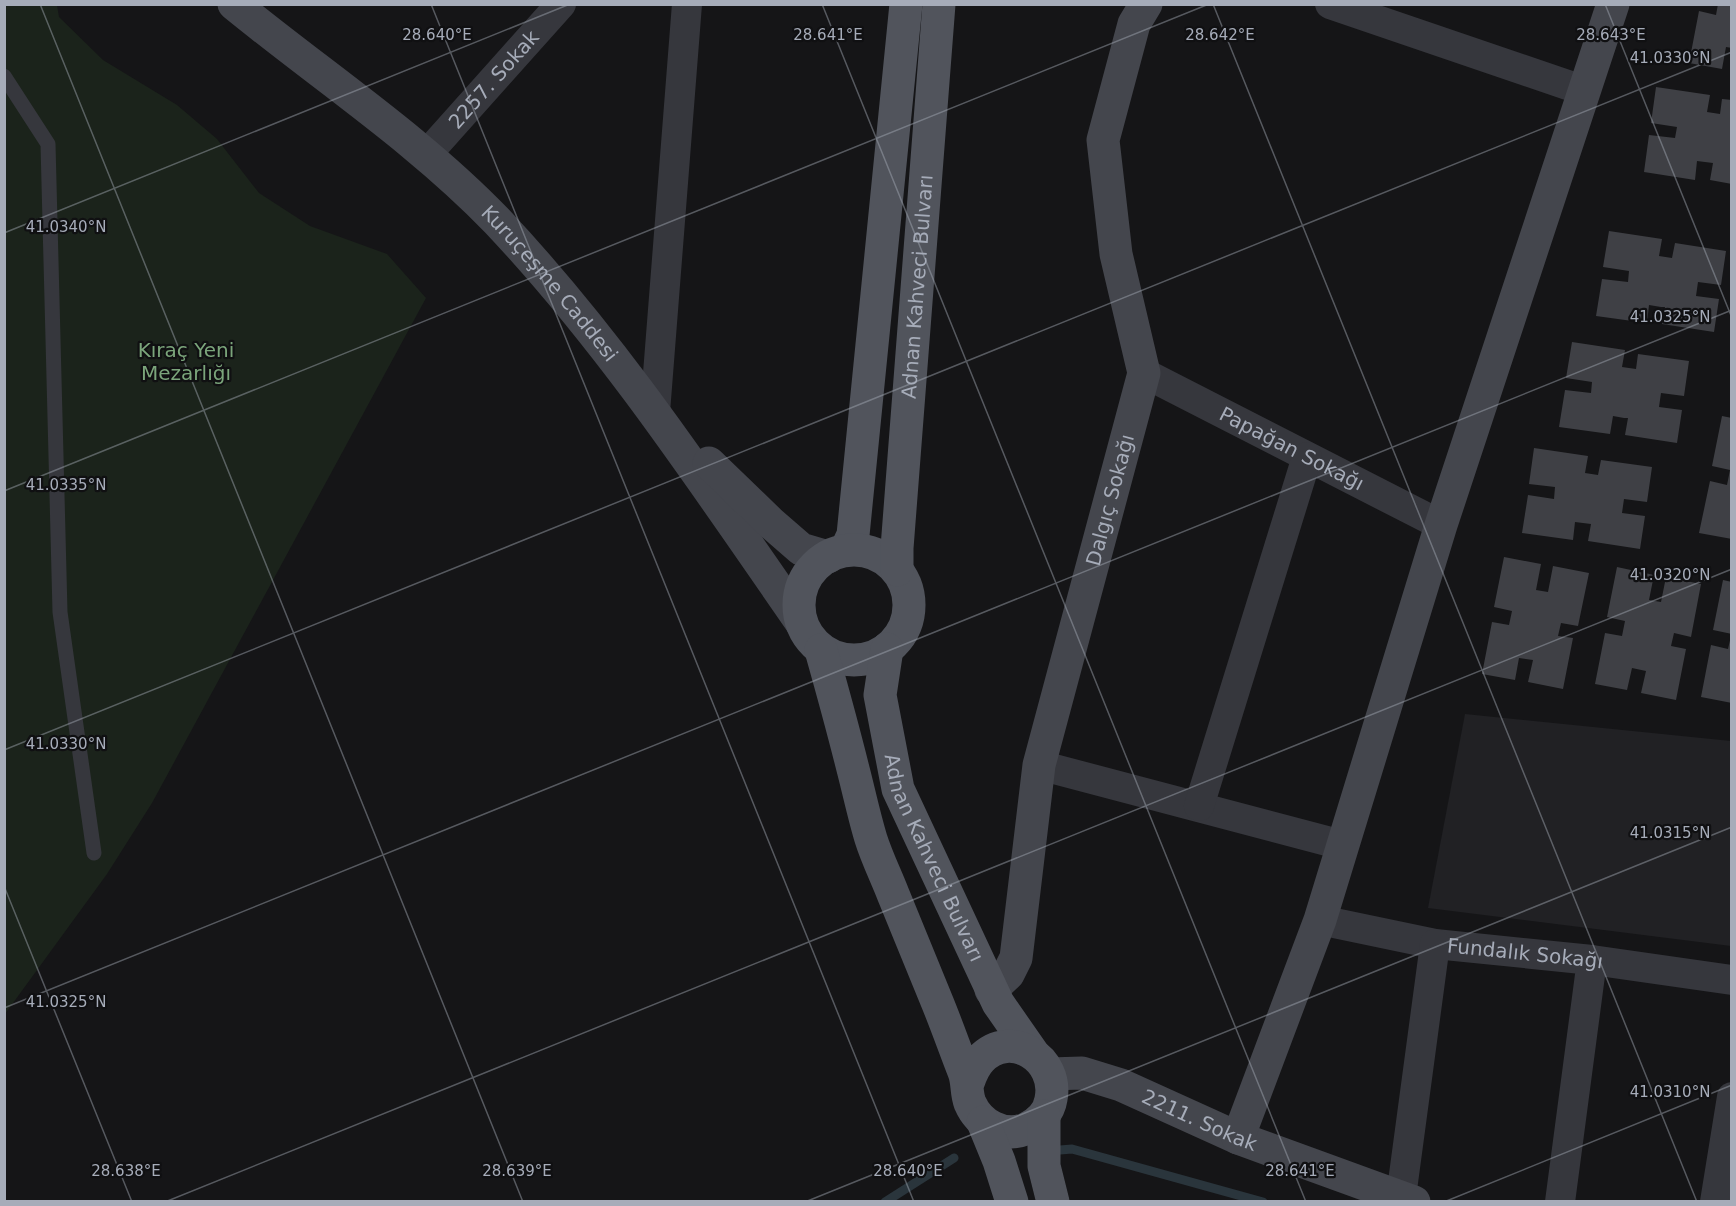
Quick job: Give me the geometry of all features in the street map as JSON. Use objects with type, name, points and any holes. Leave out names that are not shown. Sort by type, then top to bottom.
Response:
[{"type":"main road","points":[[837,554],[865,551],[874,554],[897,570],[906,586],[909,603],[907,620],[899,636],[887,649],[872,657],[854,660],[837,657],[821,650],[808,637],[801,622],[798,603],[803,584],[813,568],[837,554],[853,535],[906,4]]},
{"type":"main road","name":"Adnan Kahveci Bulvarı","points":[[897,570],[939,4]]},
{"type":"main road","name":"Adnan Kahveci Bulvarı","points":[[887,649],[880,695],[898,789],[991,990],[1006,1018],[1041,1063]]},
{"type":"main road","points":[[821,650],[871,840],[968,1083],[969,1100],[983,1122],[1012,1202]]},
{"type":"main road","points":[[968,1083],[973,1069],[982,1058],[994,1050],[1008,1047],[1022,1048],[1041,1063],[1053,1090],[1051,1104],[1044,1116],[1034,1125],[1021,1131],[1007,1132],[983,1122]]},
{"type":"main road","points":[[1044,1116],[1044,1166],[1053,1202]]},
{"type":"street","name":"Kuruçeşme Caddesi","points":[[234,4],[427,154],[496,221],[572,307],[656,412],[801,622]]},
{"type":"street","name":"2257. Sokak","points":[[427,154],[561,4]]},
{"type":"street","points":[[687,4],[656,412],[801,549],[837,554]]},
{"type":"street","name":"Dalgıç Sokağı","points":[[991,990],[1008,974],[1016,958],[1039,765],[1144,373],[1116,254],[1103,140],[1134,24],[1146,4]]},
{"type":"street","points":[[1330,4],[1585,91]]},
{"type":"street","points":[[1238,1138],[1320,920],[1440,525],[1613,4]]},
{"type":"street","name":"Papağan Sokağı","points":[[1144,373],[1440,525]]},
{"type":"street","points":[[1200,806],[1307,457]]},
{"type":"street","points":[[1039,765],[1342,845]]},
{"type":"street","name":"Fundalık Sokağı","points":[[1320,920],[1435,944],[1592,960],[1731,981]]},
{"type":"street","points":[[1407,1199],[1435,944]]},
{"type":"street","points":[[1560,1202],[1592,960]]},
{"type":"street","name":"2211. Sokak","points":[[1041,1063],[1121,1085],[1238,1138],[1407,1199]]},
{"type":"street","points":[[1715,1202],[1731,1097]]},
{"type":"lane","points":[[4,75],[48,144],[60,612],[94,853]]},
{"type":"shaded area","points":[[1465,714],[1731,741],[1731,946],[1428,908]]},
{"type":"green space","name":"Kıraç Yeni Mezarlığı","points":[[5,5],[57,5],[59,17],[103,60],[177,105],[217,139],[259,193],[310,226],[387,254],[426,298],[152,803],[107,874],[5,1014]]},
{"type":"building","points":[[1718,4],[1732,4],[1732,48],[1726,47],[1722,69],[1689,63],[1699,11],[1716,15]]},
{"type":"building","points":[[1656,87],[1710,95],[1707,112],[1720,114],[1722,99],[1732,100],[1732,184],[1710,180],[1713,163],[1697,161],[1695,180],[1644,172],[1649,135],[1675,138],[1677,127],[1651,123]]},
{"type":"building","points":[[1609,231],[1662,239],[1659,256],[1672,258],[1675,243],[1726,251],[1721,285],[1698,282],[1696,296],[1719,299],[1714,332],[1662,324],[1665,307],[1649,305],[1647,323],[1596,316],[1602,279],[1628,282],[1629,271],[1603,267]]},
{"type":"building","points":[[1572,342],[1625,350],[1622,367],[1636,369],[1638,354],[1689,361],[1684,396],[1661,393],[1659,407],[1682,410],[1677,443],[1625,435],[1628,418],[1613,416],[1610,434],[1559,427],[1565,390],[1591,393],[1592,382],[1566,378]]},
{"type":"building","points":[[1722,416],[1732,418],[1732,539],[1699,533],[1710,481],[1727,485],[1730,470],[1712,466]]},
{"type":"building","points":[[1534,448],[1588,456],[1585,473],[1598,475],[1601,460],[1652,467],[1647,502],[1624,499],[1622,513],[1645,516],[1640,549],[1588,541],[1591,524],[1575,522],[1573,540],[1522,533],[1528,495],[1554,499],[1555,487],[1529,484]]},
{"type":"building","points":[[1504,557],[1541,564],[1536,590],[1548,592],[1553,566],[1589,573],[1578,626],[1561,623],[1558,636],[1573,638],[1563,689],[1528,682],[1533,660],[1519,658],[1515,680],[1482,674],[1492,622],[1509,625],[1512,611],[1494,607]]},
{"type":"building","points":[[1617,567],[1654,575],[1649,600],[1661,602],[1666,577],[1701,584],[1691,637],[1674,633],[1671,646],[1686,649],[1676,700],[1641,693],[1646,671],[1632,668],[1627,690],[1595,684],[1605,633],[1622,636],[1625,621],[1607,617]]},
{"type":"building","points":[[1723,580],[1732,582],[1732,634],[1713,630]]},
{"type":"building","points":[[1731,636],[1732,703],[1701,697],[1711,645],[1728,649]]},
{"type":"waterway","points":[[1048,1151],[1072,1149],[1263,1202]]},
{"type":"waterway","points":[[885,1202],[954,1158]]}]
